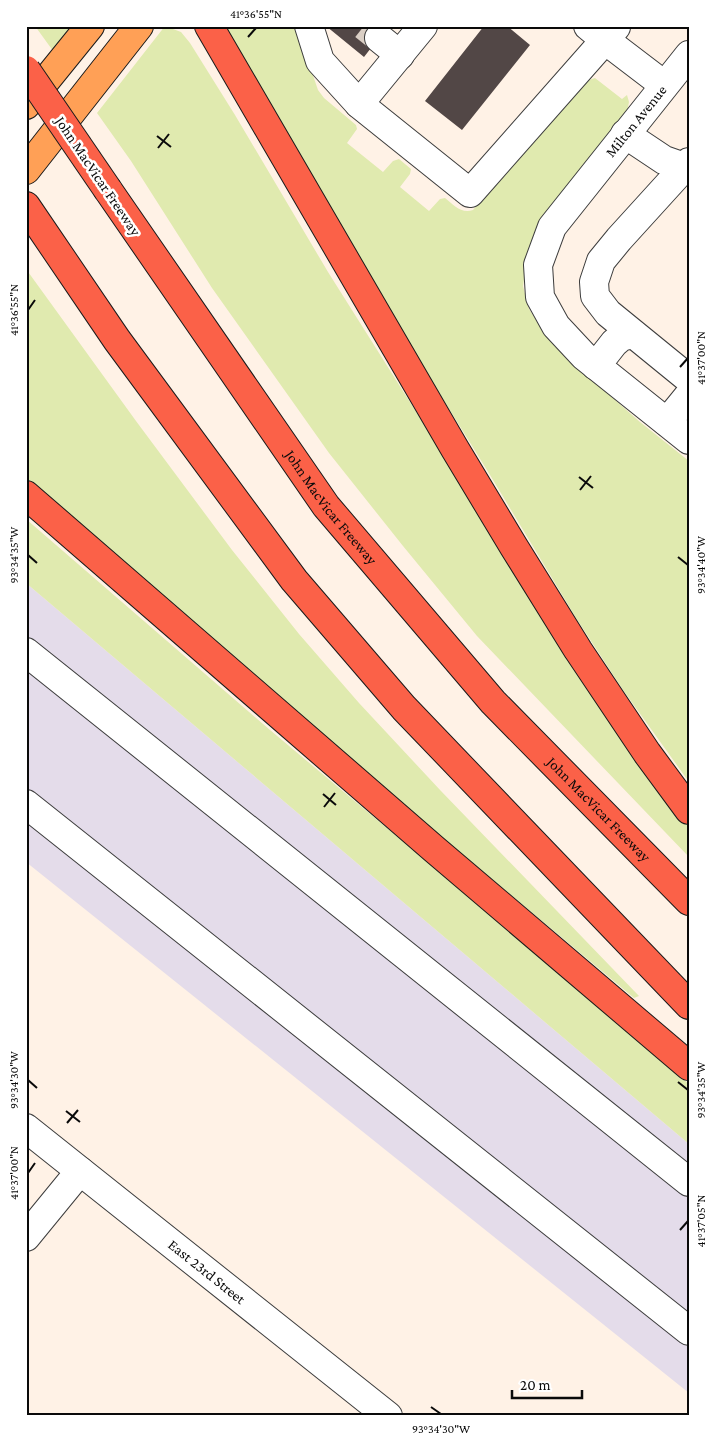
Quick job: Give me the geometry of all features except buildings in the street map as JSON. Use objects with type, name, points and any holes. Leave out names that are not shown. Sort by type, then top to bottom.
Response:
[{"type":"highway","points":[[209,26],[450,441],[519,555],[583,658],[689,810]]},
{"type":"highway","name":"John MacVicar Freeway","points":[[26,70],[326,506],[493,702],[689,901]]},
{"type":"highway","points":[[26,206],[117,340],[294,580],[404,708],[689,1004]]},
{"type":"highway","points":[[26,496],[434,850],[689,1066]]},
{"type":"main road","points":[[26,106],[90,26]]},
{"type":"main road","points":[[26,170],[139,26]]},
{"type":"street","points":[[309,26],[320,61],[359,104],[470,193],[604,31],[664,85]]},
{"type":"street","points":[[359,104],[419,28]]},
{"type":"street","points":[[379,38],[400,54]]},
{"type":"street","name":"Milton Avenue","points":[[689,55],[552,227],[538,265],[540,297],[556,326],[584,356],[689,440]]},
{"type":"street","points":[[626,134],[664,160],[686,164]]},
{"type":"street","points":[[686,164],[601,261],[594,282],[595,296],[608,313],[689,380]]},
{"type":"street","points":[[596,366],[614,343],[621,337],[633,334]]},
{"type":"street","points":[[667,422],[689,395]]},
{"type":"street","points":[[26,652],[689,1182]]},
{"type":"street","points":[[26,804],[689,1331]]},
{"type":"street","name":"East 23rd Street","points":[[26,1128],[388,1416]]},
{"type":"street","points":[[26,1237],[80,1171]]},
{"type":"shaded area","points":[[26,583],[689,1144],[689,1393],[26,862]]},
{"type":"green space","points":[[35,26],[79,26],[56,55]]},
{"type":"green space","points":[[165,26],[181,32],[190,43],[328,272],[471,499],[573,669],[640,764],[689,828],[689,857],[477,636],[329,453],[212,288],[131,161],[97,113]]},
{"type":"green space","points":[[218,26],[296,26],[318,90],[324,98],[356,125],[357,129],[347,143],[383,172],[393,161],[399,159],[411,169],[410,174],[400,187],[429,211],[440,199],[445,198],[461,210],[473,210],[579,82],[583,85],[595,78],[622,99],[627,95],[629,102],[627,112],[551,205],[539,226],[527,259],[523,286],[529,309],[545,334],[571,361],[640,422],[689,461],[689,782],[623,690],[576,618]]},
{"type":"green space","points":[[26,269],[232,550],[299,634],[359,703],[441,791],[639,996],[634,998],[394,797],[26,479]]},
{"type":"green space","points":[[26,519],[270,730],[598,1005],[689,1084],[689,1144],[26,583]]},
{"type":"tunnel","points":[[364,26],[379,38]]}]
